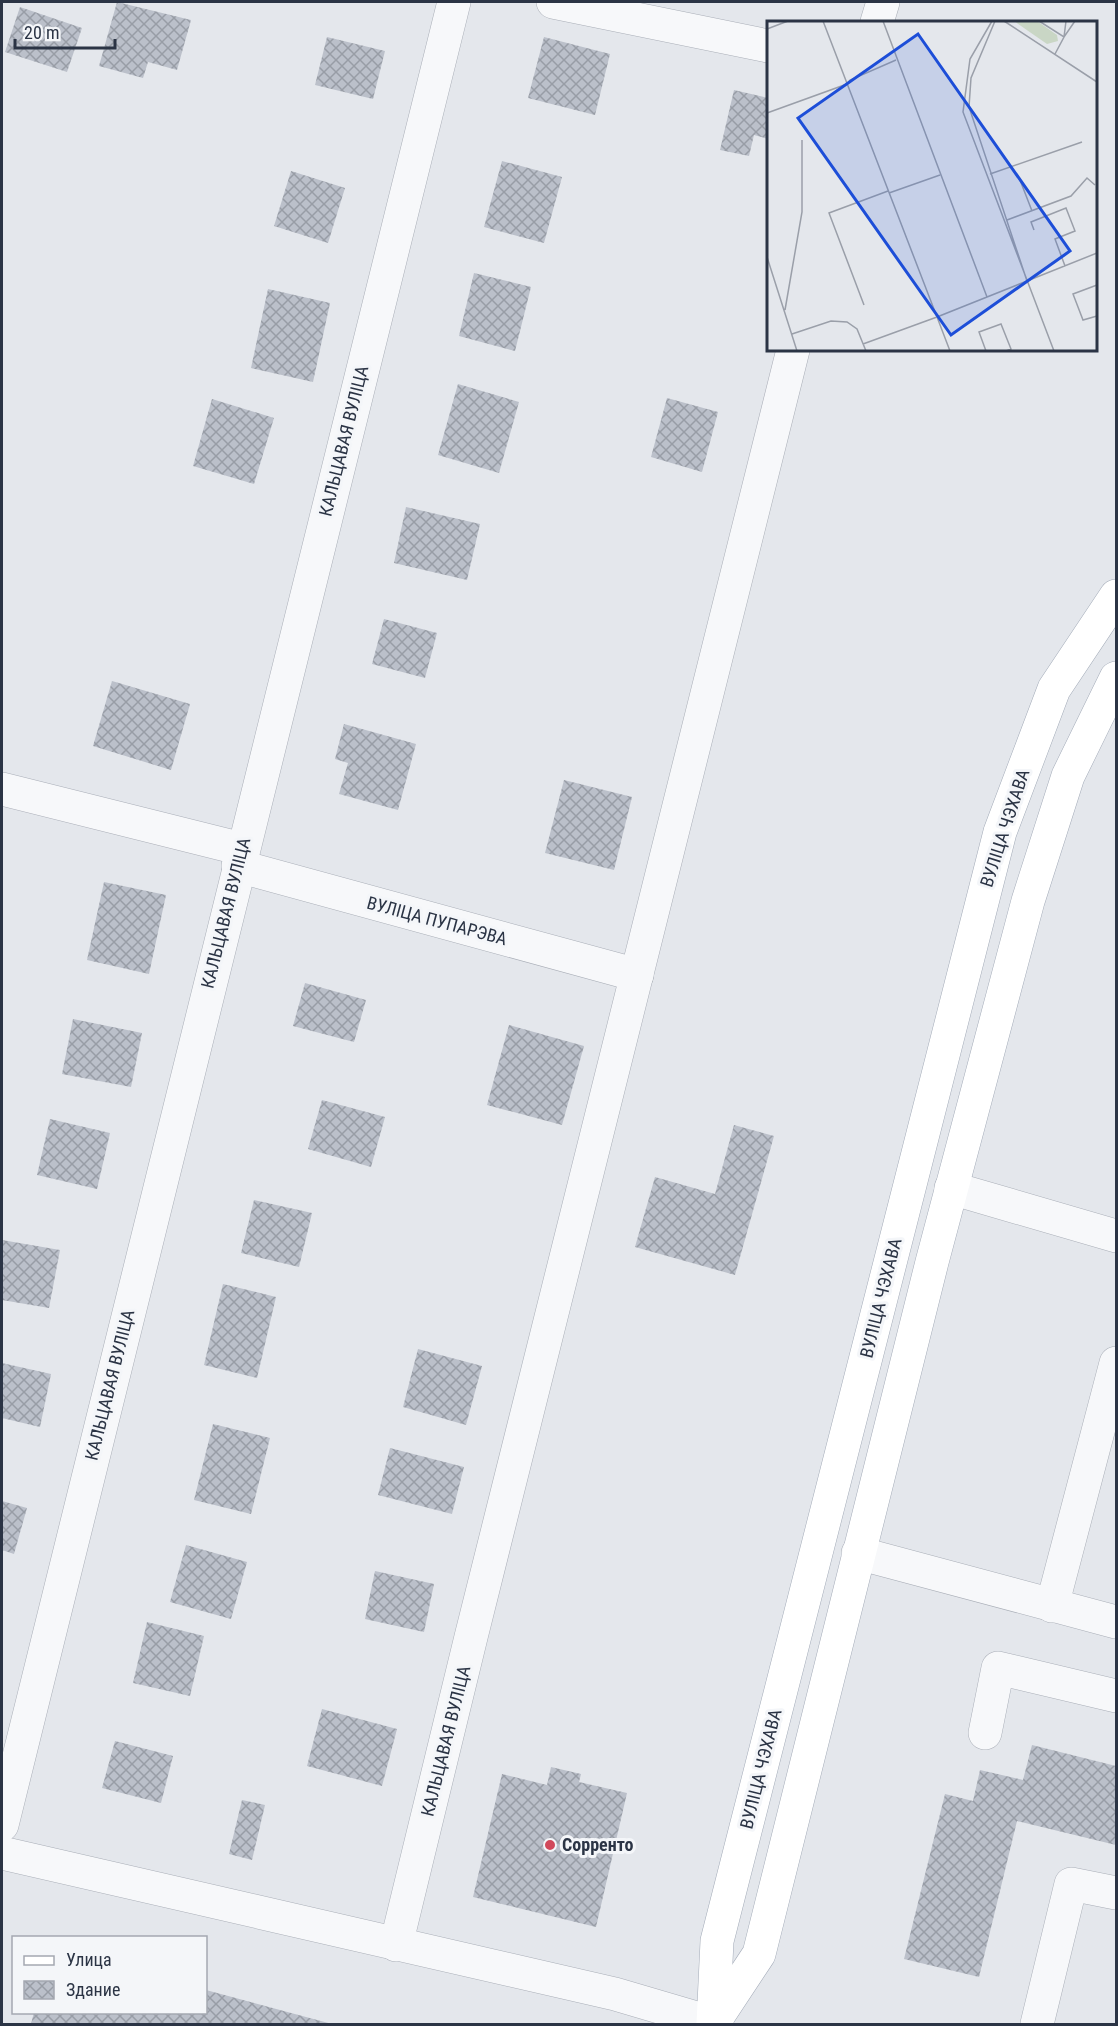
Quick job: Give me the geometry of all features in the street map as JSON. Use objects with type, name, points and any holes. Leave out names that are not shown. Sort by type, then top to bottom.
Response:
[{"type":"main road","name":"ВУЛІЦА ЧЭХАВА","points":[[714,2024],[717,1941],[1000,832],[1054,689],[1116,596]]},
{"type":"main road","points":[[714,2024],[759,1953],[951,1188],[1028,901],[1068,776],[1116,678]]},
{"type":"street","points":[[554,2],[767,46]]},
{"type":"street","points":[[877,21],[883,2]]},
{"type":"street","name":"КАЛЬЦАВАЯ ВУЛІЦА","points":[[2,1825],[451,3]]},
{"type":"street","name":"КАЛЬЦАВАЯ ВУЛІЦА","points":[[396,1945],[636,975],[794,351]]},
{"type":"street","name":"ВУЛІЦА ПУПАРЭВА","points":[[2,789],[636,975]]},
{"type":"street","points":[[951,1188],[1116,1236]]},
{"type":"street","points":[[1052,1606],[1116,1363]]},
{"type":"street","points":[[858,1553],[1116,1622]]},
{"type":"street","points":[[985,1733],[998,1668],[1116,1696]]},
{"type":"street","points":[[2,1853],[615,1994],[714,2024]]},
{"type":"street","points":[[1037,2025],[1071,1884],[1116,1893]]},
{"type":"building","points":[[117,2],[191,20],[177,70],[148,62],[143,78],[99,66]]},
{"type":"building","points":[[20,7],[82,28],[67,72],[5,52]]},
{"type":"building","points":[[327,37],[385,51],[373,99],[315,85]]},
{"type":"building","points":[[544,37],[610,54],[595,115],[528,98]]},
{"type":"building","points":[[734,90],[767,98],[767,139],[754,135],[749,156],[720,150]]},
{"type":"building","points":[[502,161],[562,177],[544,243],[484,227]]},
{"type":"building","points":[[291,171],[345,188],[328,243],[274,226]]},
{"type":"building","points":[[474,273],[531,287],[515,351],[459,336]]},
{"type":"building","points":[[268,289],[330,303],[313,382],[251,368]]},
{"type":"building","points":[[458,384],[519,402],[499,473],[438,455]]},
{"type":"building","points":[[667,398],[718,412],[702,472],[651,457]]},
{"type":"building","points":[[212,399],[274,418],[254,484],[193,466]]},
{"type":"building","points":[[406,507],[480,524],[467,580],[394,563]]},
{"type":"building","points":[[384,619],[437,633],[425,678],[372,664]]},
{"type":"building","points":[[112,681],[190,704],[171,770],[93,746]]},
{"type":"building","points":[[344,724],[416,744],[398,810],[339,794],[348,763],[335,759]]},
{"type":"building","points":[[564,780],[632,797],[614,870],[545,853]]},
{"type":"building","points":[[104,882],[166,895],[149,974],[87,960]]},
{"type":"building","points":[[305,983],[366,1000],[354,1042],[293,1026]]},
{"type":"building","points":[[73,1019],[142,1033],[131,1087],[62,1074]]},
{"type":"building","points":[[509,1025],[584,1046],[562,1125],[487,1105]]},
{"type":"building","points":[[322,1100],[385,1117],[371,1167],[308,1149]]},
{"type":"building","points":[[50,1119],[110,1133],[97,1189],[37,1175]]},
{"type":"building","points":[[734,1125],[774,1136],[735,1275],[635,1247],[655,1177],[715,1194]]},
{"type":"building","points":[[254,1200],[312,1213],[299,1267],[241,1253]]},
{"type":"building","points":[[2,1240],[60,1250],[49,1308],[2,1300]]},
{"type":"building","points":[[223,1284],[276,1297],[257,1378],[204,1365]]},
{"type":"building","points":[[418,1349],[482,1366],[466,1425],[403,1407]]},
{"type":"building","points":[[2,1363],[51,1374],[40,1427],[2,1418]]},
{"type":"building","points":[[213,1424],[270,1438],[251,1514],[194,1500]]},
{"type":"building","points":[[390,1448],[464,1467],[452,1514],[378,1495]]},
{"type":"building","points":[[2,1501],[27,1508],[14,1554],[2,1550]]},
{"type":"building","points":[[186,1545],[247,1562],[231,1619],[170,1602]]},
{"type":"building","points":[[375,1571],[434,1584],[424,1632],[365,1619]]},
{"type":"building","points":[[147,1622],[204,1636],[190,1696],[133,1683]]},
{"type":"building","points":[[322,1709],[397,1729],[382,1786],[307,1766]]},
{"type":"building","points":[[115,1741],[173,1756],[161,1803],[102,1788]]},
{"type":"building","points":[[1032,1745],[1116,1766],[1116,1845],[1017,1821],[979,1977],[904,1959],[945,1794],[973,1801],[980,1770],[1023,1780]]},
{"type":"building","name":"Сорренто","points":[[551,1767],[581,1774],[579,1782],[627,1793],[596,1927],[473,1897],[502,1774],[547,1785]]},
{"type":"building","points":[[242,1800],[265,1805],[252,1860],[229,1854]]},
{"type":"building","points":[[207,1990],[332,2024],[31,2024],[34,2014],[207,2014]]},
{"type":"place","name":"Сорренто","points":[[550,1845]]}]
